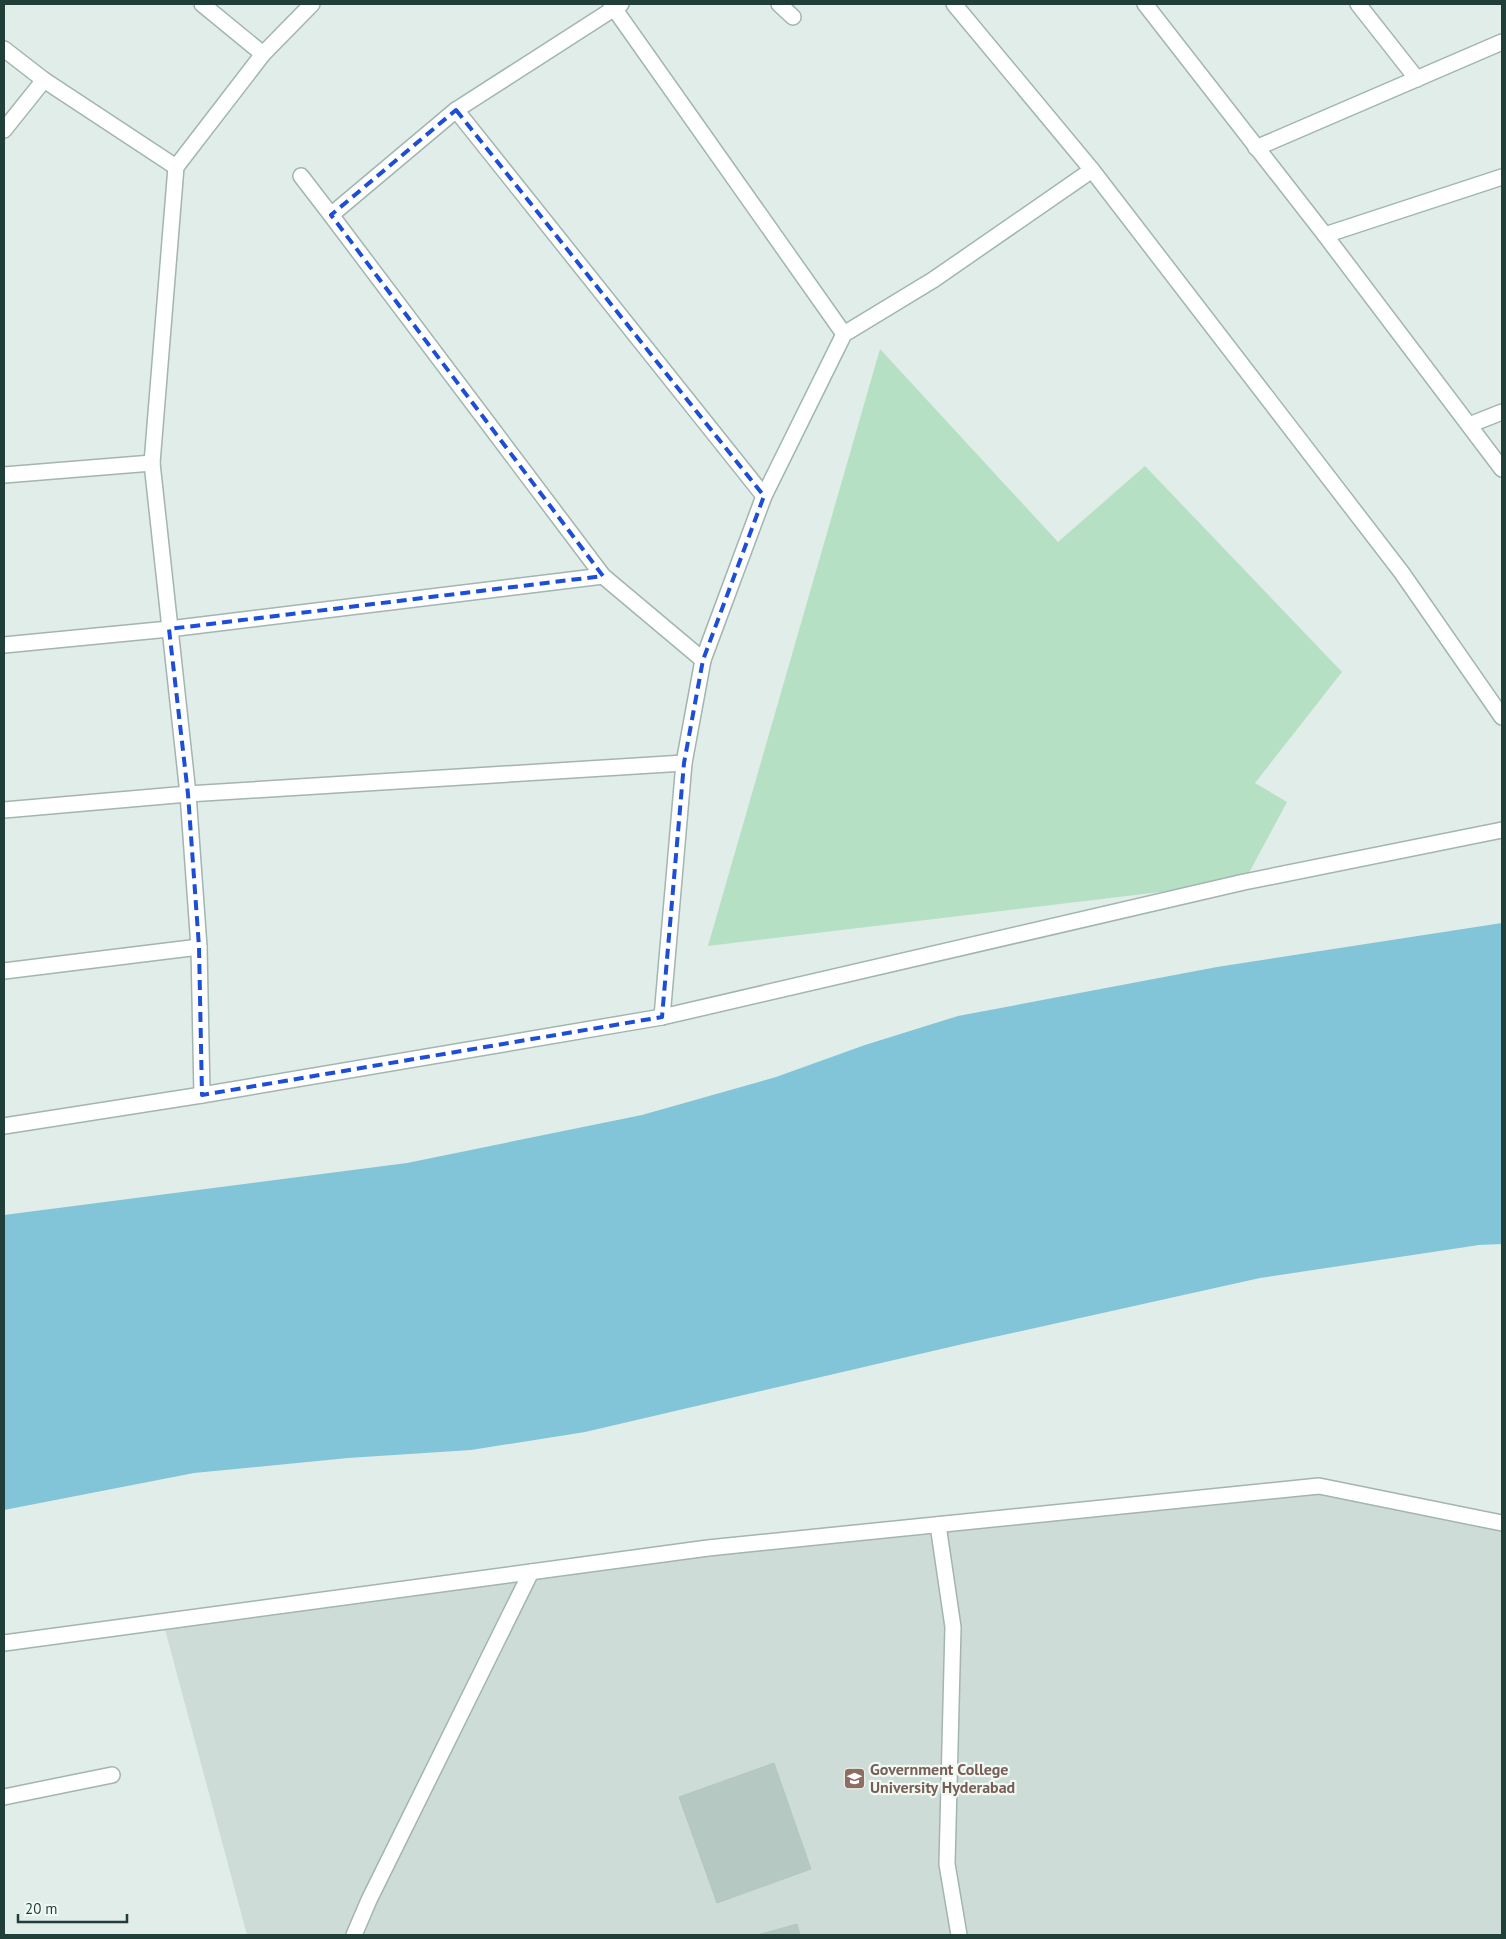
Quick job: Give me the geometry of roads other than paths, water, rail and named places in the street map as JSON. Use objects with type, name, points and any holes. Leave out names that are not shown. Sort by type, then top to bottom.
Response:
[{"type":"street","points":[[202,4],[263,54]]},
{"type":"street","points":[[202,1095],[199,947],[188,794],[152,464],[176,167],[263,54],[310,4]]},
{"type":"street","points":[[779,4],[793,17]]},
{"type":"street","points":[[954,4],[1092,170],[1402,573],[1502,717]]},
{"type":"street","points":[[1146,4],[1325,235],[1502,469]]},
{"type":"street","points":[[1358,4],[1417,79]]},
{"type":"street","points":[[331,215],[456,110],[616,5],[844,334]]},
{"type":"street","points":[[1256,148],[1502,42]]},
{"type":"street","points":[[4,49],[44,80],[176,167]]},
{"type":"street","points":[[4,130],[44,80]]},
{"type":"street","points":[[456,110],[764,496]]},
{"type":"street","points":[[662,1017],[684,763],[703,660],[764,496],[844,334],[933,280],[1092,170]]},
{"type":"street","points":[[301,176],[603,576],[703,660]]},
{"type":"street","points":[[1325,235],[1502,176]]},
{"type":"street","points":[[1469,425],[1502,412]]},
{"type":"street","points":[[4,474],[152,464]]},
{"type":"street","points":[[4,645],[169,630],[603,576]]},
{"type":"street","points":[[4,810],[188,794],[684,763]]},
{"type":"street","points":[[4,1126],[202,1095],[662,1017],[1244,882],[1502,830]]},
{"type":"street","points":[[4,971],[199,947]]},
{"type":"street","points":[[4,1643],[708,1548],[1319,1486],[1502,1523]]},
{"type":"street","points":[[938,1525],[953,1626],[947,1864],[959,1935]]},
{"type":"street","points":[[354,1935],[369,1900],[531,1572]]},
{"type":"street","points":[[4,1797],[112,1775]]},
{"type":"water","points":[[1502,923],[1502,1244],[1479,1245],[1260,1278],[967,1343],[585,1432],[471,1450],[348,1458],[194,1473],[4,1510],[4,1215],[407,1163],[642,1115],[776,1077],[865,1045],[958,1016],[1217,967]]},
{"type":"place","name":"Government College University Hyderabad","points":[[854,1778]]}]
